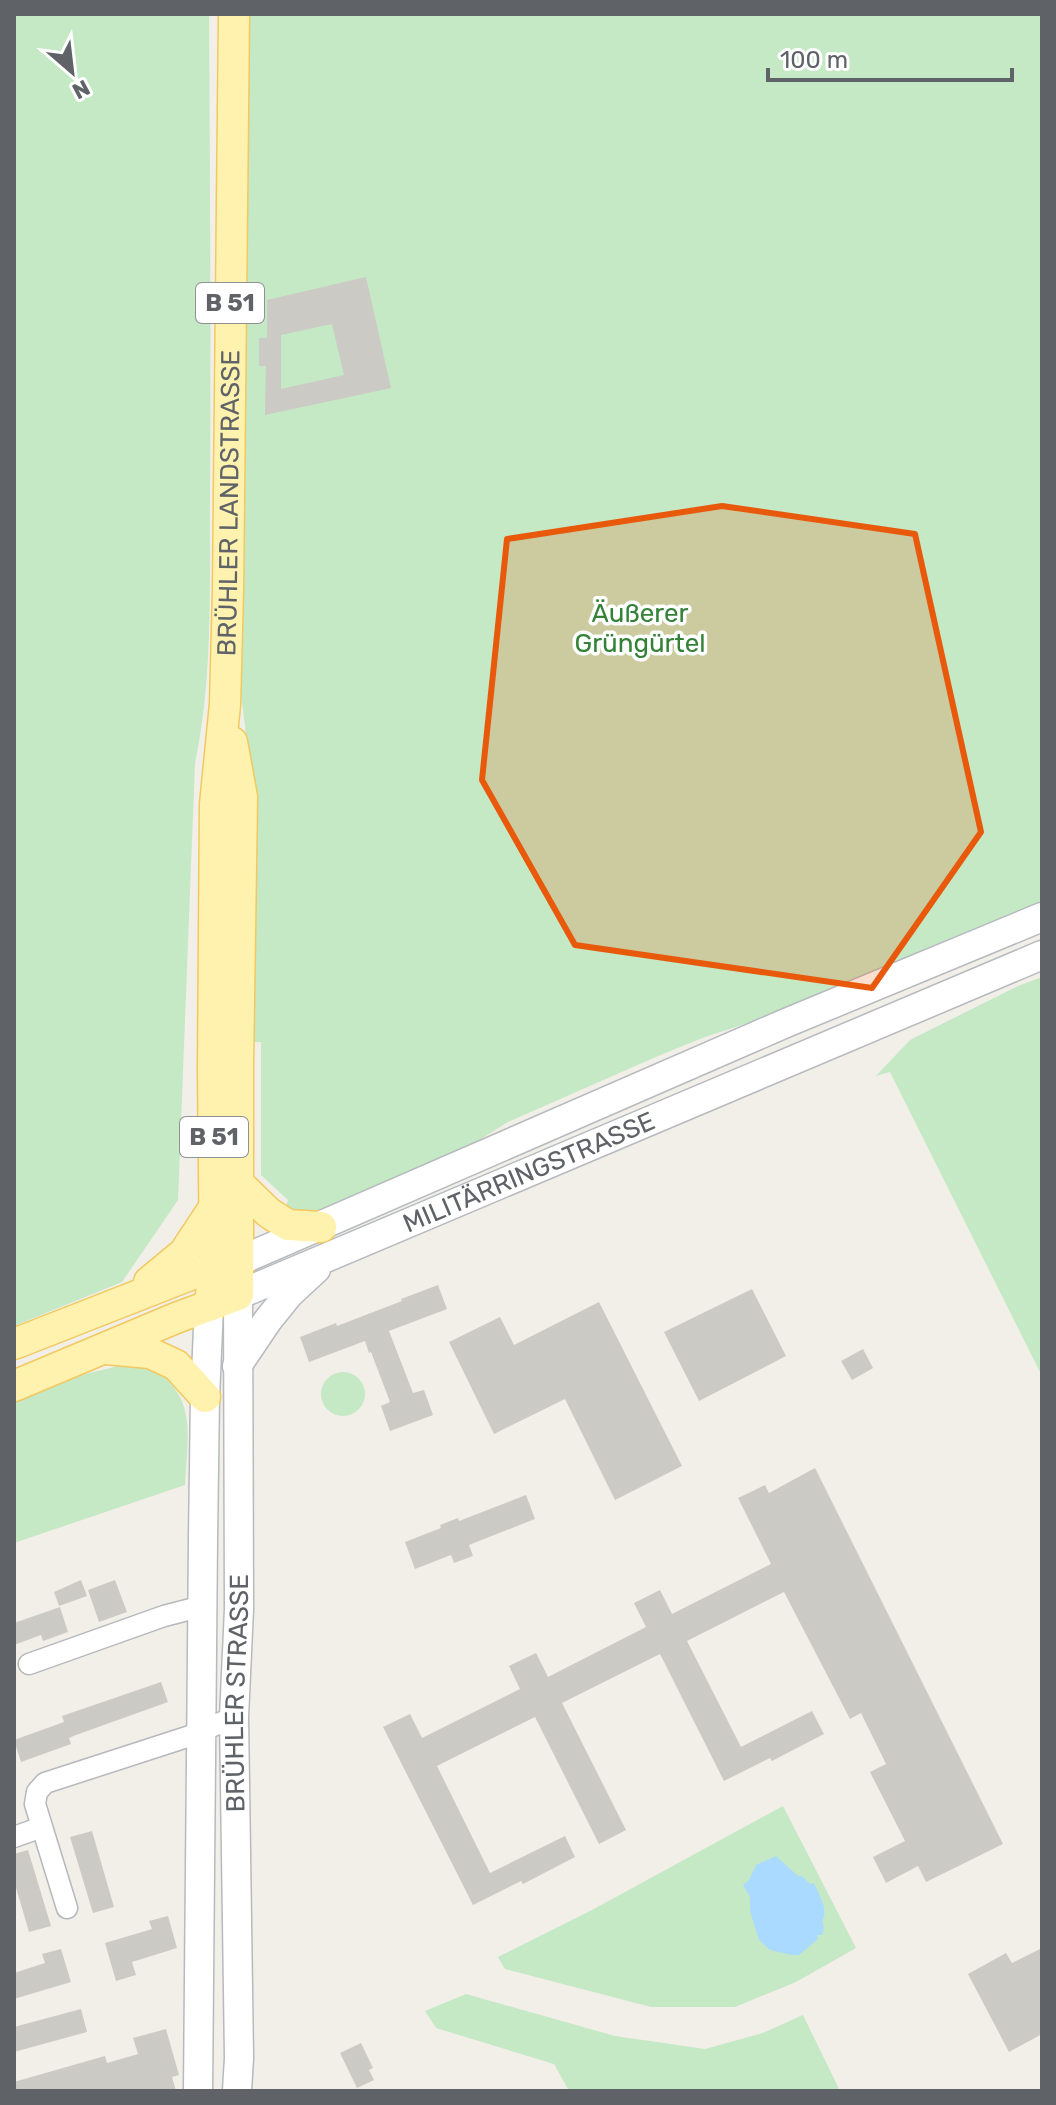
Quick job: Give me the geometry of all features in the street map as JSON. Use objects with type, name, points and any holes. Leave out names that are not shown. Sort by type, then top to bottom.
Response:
[{"type":"main road","name":"BRÜHLER LANDSTRASSE","points":[[234,14],[225,704],[215,805],[213,1068],[215,1206],[226,1266],[238,1295]]},
{"type":"main road","name":"BRÜHLER LANDSTRASSE","points":[[209,1306],[226,1266],[239,1184],[242,797],[225,704]]},
{"type":"main road","name":"MILITÄRRINGSTRASSE","points":[[14,1386],[238,1295],[405,1188],[786,1023],[1042,917]]},
{"type":"main road","name":"MILITÄRRINGSTRASSE","points":[[14,1344],[190,1275],[326,1241],[1042,955]]},
{"type":"main road","name":"B 51","points":[[239,1184],[269,1213],[326,1241]]},
{"type":"main road","points":[[128,1300],[184,1253],[215,1206]]},
{"type":"main road","points":[[237,1366],[326,1241]]},
{"type":"main road","name":"BRÜHLER STRASSE","points":[[237,2091],[234,1717],[240,1509],[237,1486],[238,1295]]},
{"type":"main road","name":"BRÜHLER STRASSE","points":[[198,2091],[205,1397],[209,1306]]},
{"type":"main road","points":[[104,1349],[150,1353],[176,1365],[205,1397]]},
{"type":"main road","points":[[203,1608],[239,1609]]},
{"type":"street","name":"BRÜHLER STRASSE","points":[[29,1664],[164,1616],[203,1608]]},
{"type":"street","points":[[67,1908],[35,1804],[37,1792],[45,1783],[190,1736],[234,1717]]},
{"type":"street","points":[[14,1837],[42,1827]]},
{"type":"highlighted area","points":[[722,506],[915,534],[981,832],[872,988],[575,945],[482,780],[507,539]]},
{"type":"green space","points":[[14,14],[209,14],[210,370],[208,661],[195,763],[178,1200],[122,1282],[14,1326]]},
{"type":"green space","name":"Äußerer Grüngürtel","points":[[244,14],[1042,14],[1042,907],[830,996],[705,1037],[658,1056],[508,1122],[463,1150],[321,1210],[301,1213],[285,1211],[288,1200],[261,1175],[261,1042],[250,1042],[251,773],[238,671]]},
{"type":"green space","points":[[1042,977],[1042,1376],[890,1072],[876,1076],[910,1040]]},
{"type":"green space","points":[[144,1360],[174,1387],[186,1414],[185,1485],[14,1543],[14,1399],[81,1375]]},
{"type":"green space","points":[[343,1372],[358,1379],[365,1394],[358,1409],[343,1416],[328,1409],[321,1394],[328,1379]]},
{"type":"green space","points":[[783,1806],[856,1948],[796,1982],[735,2007],[651,2007],[505,1969],[498,1957],[592,1910]]},
{"type":"green space","points":[[466,1994],[615,2036],[705,2049],[763,2033],[803,2015],[840,2091],[569,2091],[554,2064],[436,2028],[425,2011]]},
{"type":"water","points":[[776,1856],[798,1876],[810,1884],[814,1883],[824,1907],[822,1935],[817,1935],[818,1939],[799,1955],[770,1950],[759,1940],[750,1911],[750,1897],[743,1885],[756,1865]]},
{"type":"building","points":[[366,277],[391,388],[265,415],[266,366],[259,366],[259,338],[267,338],[267,300]],"holes":[[[332,324],[344,375],[281,389],[281,335]]]},
{"type":"building","points":[[438,1285],[447,1309],[389,1331],[413,1393],[424,1390],[433,1415],[390,1431],[381,1406],[390,1402],[365,1341],[309,1362],[300,1337],[336,1323],[337,1326]]},
{"type":"building","points":[[752,1289],[786,1356],[699,1401],[664,1332]]},
{"type":"building","points":[[599,1302],[682,1466],[615,1500],[565,1399],[494,1434],[449,1342],[500,1317],[514,1345]]},
{"type":"building","points":[[863,1349],[873,1368],[852,1380],[841,1361]]},
{"type":"building","points":[[815,1468],[1003,1844],[926,1882],[918,1866],[886,1883],[873,1857],[905,1841],[870,1772],[886,1764],[861,1713],[850,1719],[784,1592],[687,1641],[741,1747],[812,1711],[824,1734],[724,1781],[660,1654],[562,1703],[626,1830],[599,1844],[535,1717],[437,1766],[490,1873],[565,1836],[575,1857],[473,1905],[383,1727],[410,1714],[422,1738],[520,1689],[509,1666],[536,1653],[548,1677],[646,1627],[634,1603],[660,1590],[672,1614],[771,1564],[738,1498],[765,1485],[769,1493]]},
{"type":"building","points":[[526,1495],[535,1519],[469,1545],[473,1556],[454,1563],[451,1555],[415,1569],[405,1542],[458,1518],[459,1521]]},
{"type":"building","points":[[81,1580],[87,1596],[59,1606],[54,1592]]},
{"type":"building","points":[[115,1580],[127,1612],[99,1622],[88,1590]]},
{"type":"building","points":[[60,1607],[68,1632],[43,1641],[41,1635],[14,1645],[14,1623]]},
{"type":"building","points":[[161,1682],[168,1702],[76,1735],[69,1738],[71,1744],[21,1762],[14,1740],[64,1722],[62,1716]]},
{"type":"building","points":[[92,1831],[114,1907],[93,1913],[70,1837]]},
{"type":"building","points":[[28,1850],[51,1926],[29,1932],[14,1881],[14,1854]]},
{"type":"building","points":[[168,1916],[177,1948],[132,1962],[136,1975],[116,1981],[105,1943],[152,1929],[149,1921]]},
{"type":"building","points":[[1042,1948],[1042,2034],[1009,2052],[968,1974],[1006,1953],[1012,1963]]},
{"type":"building","points":[[61,1949],[71,1982],[14,1999],[14,1973],[45,1963],[42,1954]]},
{"type":"building","points":[[81,2009],[87,2032],[14,2052],[14,2027]]},
{"type":"building","points":[[166,2029],[179,2075],[172,2077],[176,2091],[14,2091],[14,2082],[105,2056],[107,2063],[138,2054],[133,2038]]},
{"type":"building","points":[[361,2043],[373,2068],[369,2070],[374,2080],[357,2088],[340,2053]]}]
